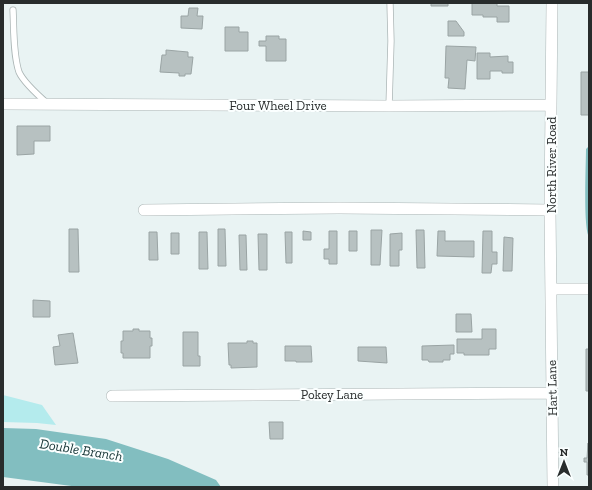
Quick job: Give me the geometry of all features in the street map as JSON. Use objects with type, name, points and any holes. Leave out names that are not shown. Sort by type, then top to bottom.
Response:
[{"type":"street","name":"North River Road","points":[[551,289],[550,210],[552,3]]},
{"type":"street","name":"Four Wheel Drive","points":[[5,104],[551,106]]},
{"type":"street","points":[[144,210],[339,208],[550,210]]},
{"type":"street","points":[[551,289],[589,289]]},
{"type":"street","name":"Hart Lane","points":[[551,289],[553,487]]},
{"type":"street","name":"Pokey Lane","points":[[112,396],[552,393]]},
{"type":"lane","points":[[389,106],[391,41],[390,3]]},
{"type":"lane","points":[[13,10],[16,56],[20,73],[36,93],[48,104]]},
{"type":"shaded area","points":[[3,395],[42,405],[56,425],[3,422]]},
{"type":"water","points":[[589,146],[589,237],[586,221],[585,195],[586,149]]},
{"type":"water","name":"Double Branch","points":[[3,428],[36,429],[106,439],[168,459],[216,480],[221,487],[79,487],[3,477]]},
{"type":"building","points":[[431,3],[448,3],[448,6],[431,6]]},
{"type":"building","points":[[472,3],[497,3],[497,6],[509,6],[509,22],[497,22],[497,17],[472,15]]},
{"type":"building","points":[[189,8],[198,8],[197,16],[203,16],[202,29],[181,28],[181,16],[188,16]]},
{"type":"building","points":[[448,21],[456,21],[464,32],[464,36],[448,36]]},
{"type":"building","points":[[225,27],[239,27],[239,32],[248,32],[248,51],[225,51]]},
{"type":"building","points":[[266,36],[279,36],[279,39],[286,39],[286,61],[266,61],[266,46],[259,46],[259,41],[266,41]]},
{"type":"building","points":[[446,46],[476,47],[475,61],[467,60],[465,89],[448,88],[449,78],[445,78]]},
{"type":"building","points":[[166,50],[188,52],[188,57],[193,57],[191,74],[179,76],[179,73],[160,72],[162,55],[166,55]]},
{"type":"building","points":[[477,53],[490,53],[490,57],[508,56],[508,62],[513,62],[513,73],[490,71],[490,79],[477,79]]},
{"type":"building","points":[[581,72],[589,72],[589,115],[581,115]]},
{"type":"building","points":[[17,126],[50,126],[50,141],[34,141],[34,154],[17,155]]},
{"type":"building","points":[[69,229],[78,229],[79,272],[69,272]]},
{"type":"building","points":[[218,229],[225,229],[226,266],[218,266]]},
{"type":"building","points":[[371,230],[382,230],[380,265],[371,265]]},
{"type":"building","points":[[416,230],[424,230],[425,268],[417,268]]},
{"type":"building","points":[[303,231],[311,232],[311,240],[303,240]]},
{"type":"building","points":[[329,231],[337,231],[337,264],[329,264],[329,259],[324,259],[324,249],[329,249]]},
{"type":"building","points":[[349,231],[357,231],[357,251],[349,251]]},
{"type":"building","points":[[438,231],[445,231],[445,241],[474,241],[474,257],[437,256]]},
{"type":"building","points":[[483,231],[492,231],[492,252],[497,252],[497,264],[492,264],[491,273],[482,273]]},
{"type":"building","points":[[149,232],[157,232],[158,260],[149,260]]},
{"type":"building","points":[[199,232],[207,232],[208,269],[199,269]]},
{"type":"building","points":[[285,232],[292,232],[292,263],[286,263]]},
{"type":"building","points":[[171,233],[179,233],[179,254],[171,254]]},
{"type":"building","points":[[402,233],[402,250],[399,250],[399,266],[390,266],[390,234]]},
{"type":"building","points":[[258,234],[267,234],[267,270],[259,270]]},
{"type":"building","points":[[239,235],[246,235],[247,270],[240,270]]},
{"type":"building","points":[[504,237],[513,238],[512,271],[503,271]]},
{"type":"building","points":[[33,300],[50,301],[50,317],[33,317]]},
{"type":"building","points":[[456,314],[471,314],[472,332],[456,332]]},
{"type":"building","points":[[133,329],[139,329],[139,331],[150,331],[152,346],[150,346],[150,358],[123,358],[123,353],[121,353],[121,341],[123,341],[123,331],[133,331]]},
{"type":"building","points":[[482,329],[496,329],[496,349],[489,349],[489,355],[464,355],[464,353],[457,353],[457,339],[482,339]]},
{"type":"building","points":[[183,332],[198,332],[198,356],[200,356],[200,366],[183,366]]},
{"type":"building","points":[[73,333],[78,363],[55,365],[53,347],[60,346],[58,335]]},
{"type":"building","points":[[247,341],[257,343],[257,367],[231,368],[231,365],[229,365],[228,343],[247,343]]},
{"type":"building","points":[[454,345],[454,354],[450,354],[450,360],[443,360],[443,362],[429,362],[428,360],[422,360],[422,346]]},
{"type":"building","points":[[285,346],[311,346],[312,362],[285,361]]},
{"type":"building","points":[[358,347],[386,347],[387,363],[358,361]]},
{"type":"building","points":[[586,349],[589,349],[589,391],[586,391]]},
{"type":"building","points":[[269,422],[283,422],[283,439],[270,439]]},
{"type":"building","points":[[588,443],[589,475],[587,475],[587,462],[584,462],[584,458],[587,458]]}]
